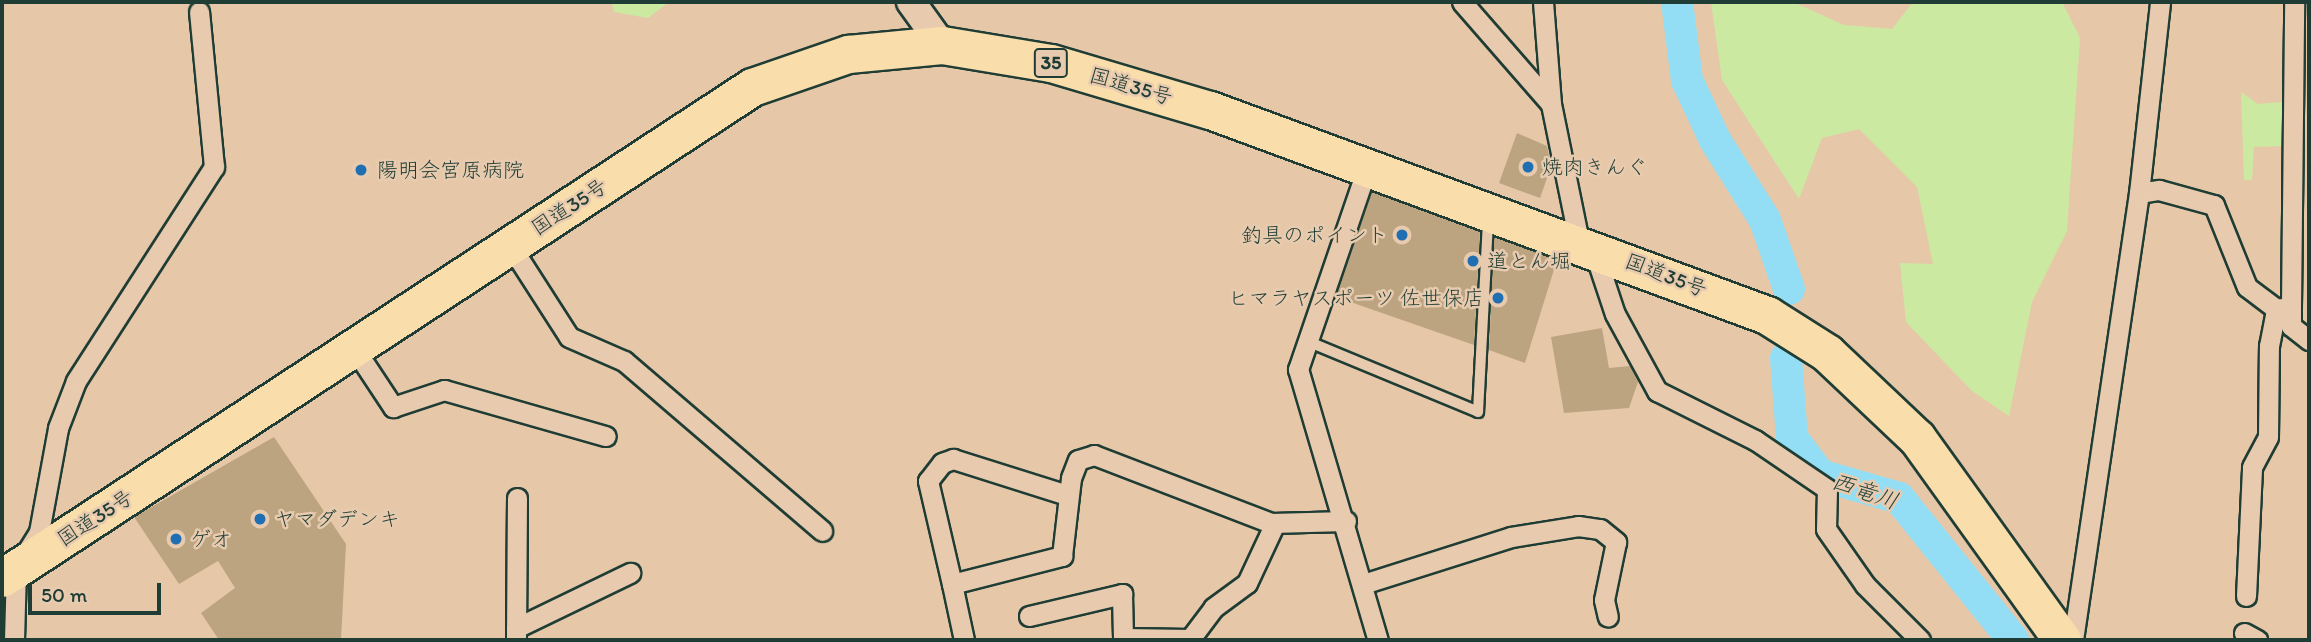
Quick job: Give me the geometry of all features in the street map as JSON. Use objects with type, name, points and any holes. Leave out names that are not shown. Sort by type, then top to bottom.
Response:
[{"type":"highway","name":"国道35号","points":[[9,574],[752,87],[848,54],[942,45],[1051,63],[1210,110],[1586,244],[1767,315],[1827,353],[1917,438],[2062,640]]},
{"type":"street","points":[[911,2],[942,45]]},
{"type":"street","points":[[1462,2],[1551,104]]},
{"type":"street","points":[[1543,2],[1551,104],[1586,244],[1615,314],[1657,391],[1755,440],[1827,488],[1826,528],[1865,585],[1920,640]]},
{"type":"street","points":[[2073,640],[2139,193],[2160,2]]},
{"type":"street","points":[[2246,596],[2252,467],[2268,437],[2269,346],[2284,308],[2301,103],[2294,2]]},
{"type":"street","points":[[14,640],[9,574],[39,532],[58,428],[76,381],[214,167],[199,12]]},
{"type":"street","points":[[1367,168],[1298,369],[1346,520],[1378,640]]},
{"type":"street","points":[[2139,193],[2159,190],[2214,205],[2247,287],[2284,308],[2291,326],[2309,340]]},
{"type":"street","points":[[510,245],[569,337],[624,361],[822,531]]},
{"type":"street","points":[[354,348],[393,407],[443,390],[606,436]]},
{"type":"street","points":[[952,584],[1062,556],[1069,531],[1068,495],[1078,460],[1094,455],[1275,523],[1346,520]]},
{"type":"street","points":[[964,640],[928,481],[942,463],[953,459],[1068,495]]},
{"type":"street","points":[[517,498],[516,634],[630,573]]},
{"type":"street","points":[[1029,616],[1122,594],[1123,638],[1190,639],[1213,608],[1247,583],[1275,523]]},
{"type":"street","points":[[1363,584],[1511,537],[1578,526],[1600,529],[1616,542],[1604,600],[1608,617]]},
{"type":"lane","points":[[1307,341],[1478,412],[1489,211]]},
{"type":"green space","points":[[612,2],[669,2],[648,18],[614,12]]},
{"type":"green space","points":[[1711,2],[1793,2],[1844,25],[1892,29],[1913,2],[2062,2],[2080,38],[2067,231],[2032,302],[2009,416],[1972,391],[1906,322],[1900,263],[1933,264],[1917,187],[1859,129],[1822,138],[1799,199],[1722,80]]},
{"type":"green space","points":[[2241,92],[2258,104],[2282,102],[2284,146],[2254,147],[2252,180],[2244,180]]},
{"type":"building","name":"焼肉きんぐ","points":[[1517,133],[1547,146],[1551,167],[1540,198],[1499,183]]},
{"type":"building","points":[[1372,192],[1480,232],[1474,345],[1336,297]]},
{"type":"building","points":[[1494,237],[1557,260],[1525,363],[1489,350]]},
{"type":"building","points":[[1602,328],[1609,368],[1630,366],[1638,382],[1629,408],[1564,413],[1551,337]]},
{"type":"building","name":"ヤマダデンキ","points":[[274,437],[346,544],[341,640],[219,640],[201,613],[235,588],[218,561],[179,584],[134,517]]},
{"type":"waterway","name":"西竜川","points":[[1677,2],[1687,80],[1715,140],[1765,220],[1789,289]]},
{"type":"waterway","name":"西竜川","points":[[1786,358],[1792,438],[1820,475],[1899,498],[2013,640]]},
{"type":"place","name":"焼肉きんぐ","points":[[1528,167]]},
{"type":"place","name":"陽明会宮原病院","points":[[361,170]]},
{"type":"place","name":"釣具のポイント","points":[[1402,235]]},
{"type":"place","name":"道とん堀","points":[[1473,261]]},
{"type":"place","name":"ヒマラヤスポーツ 佐世保店","points":[[1498,298]]},
{"type":"place","name":"ヤマダデンキ","points":[[260,519]]},
{"type":"place","name":"ゲオ","points":[[176,539]]}]
